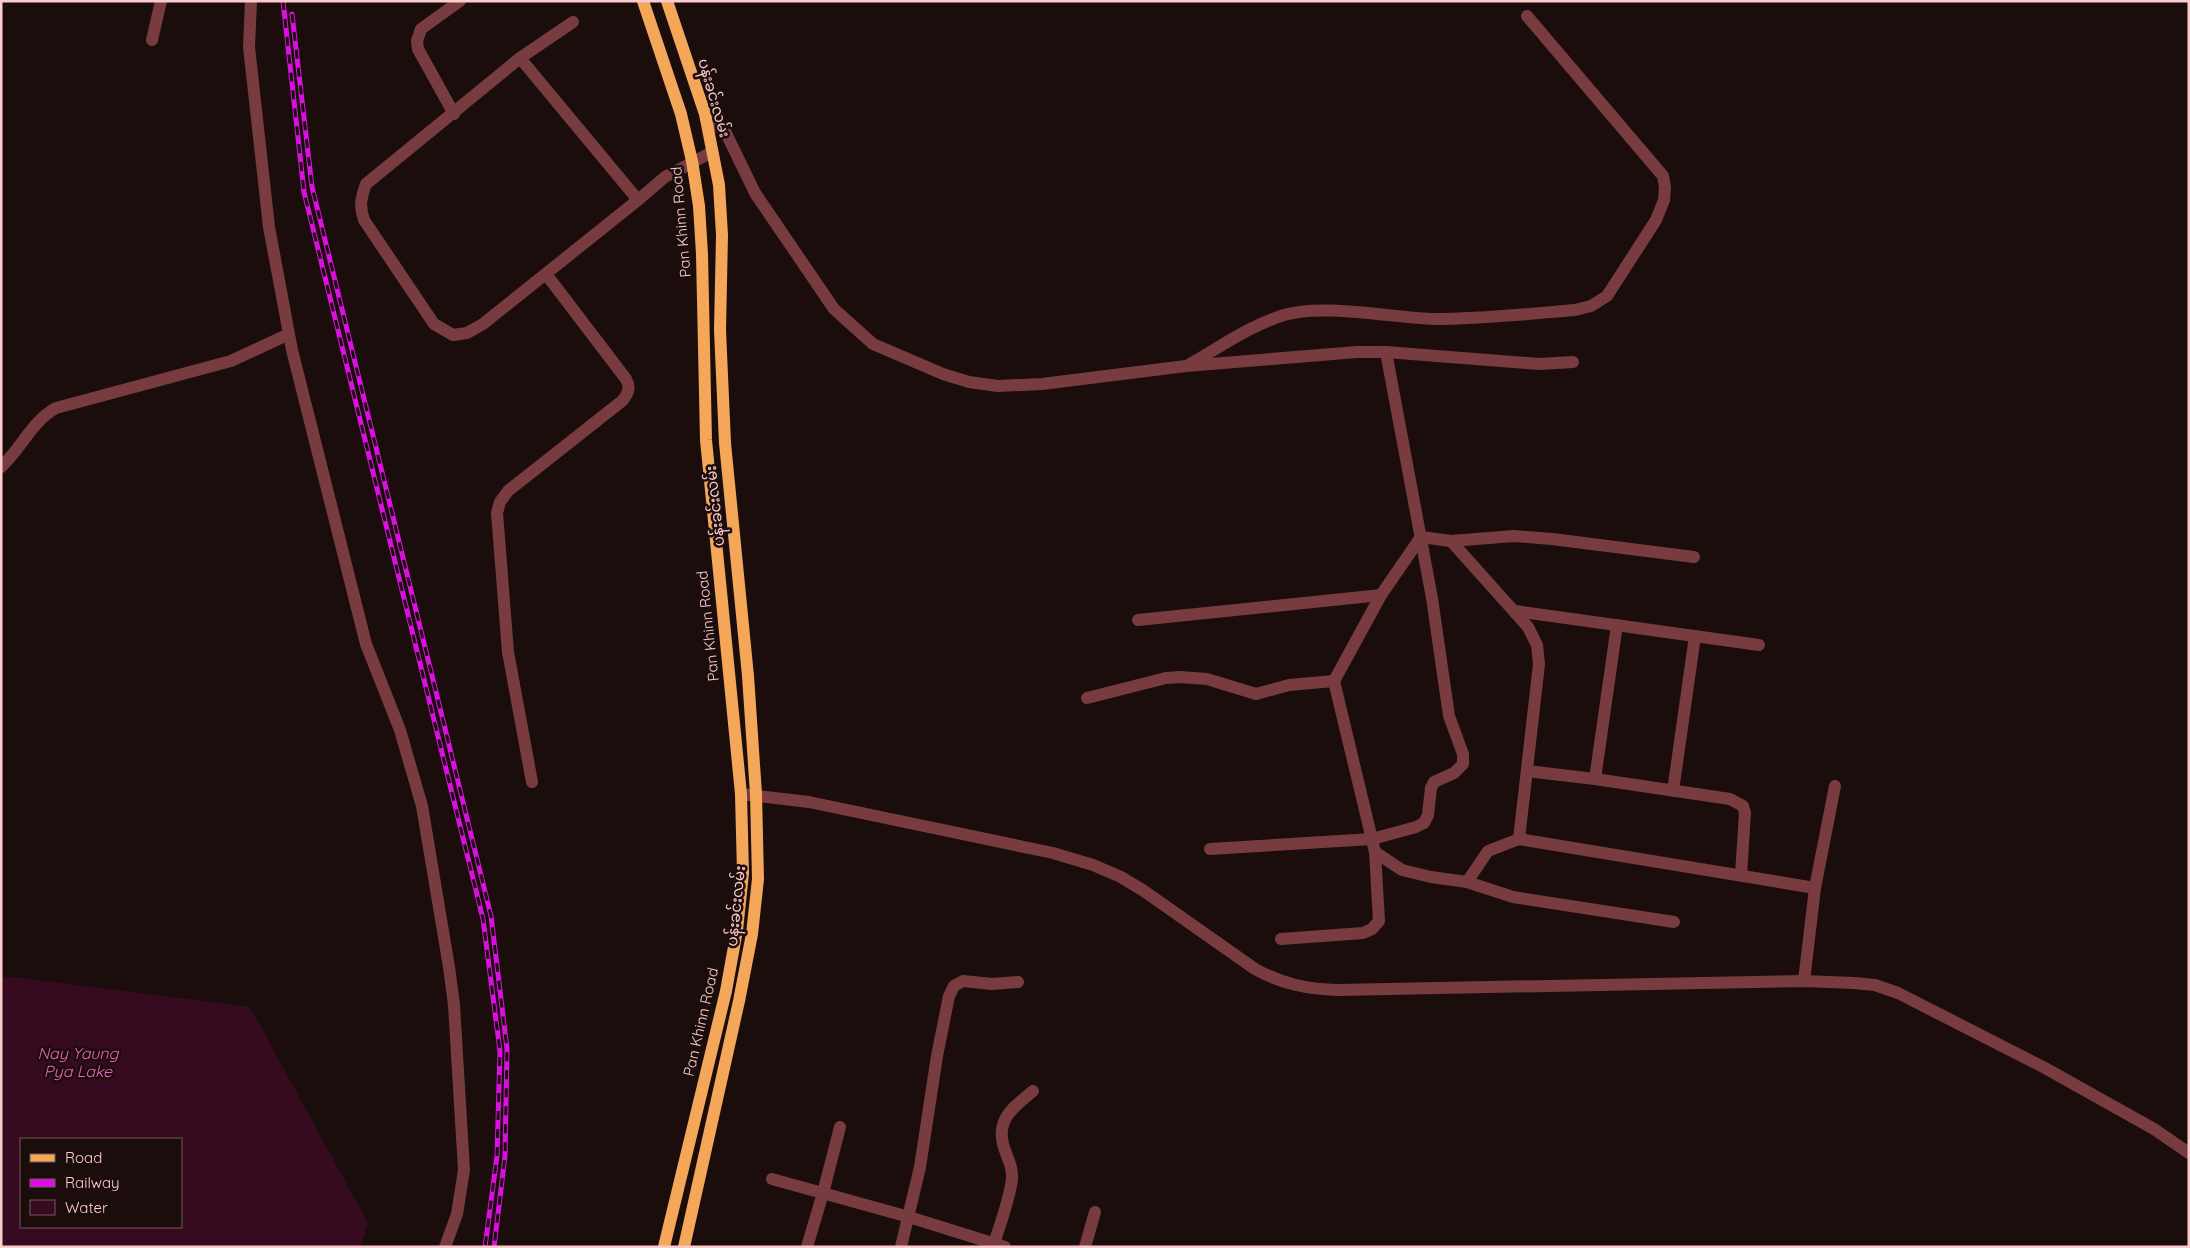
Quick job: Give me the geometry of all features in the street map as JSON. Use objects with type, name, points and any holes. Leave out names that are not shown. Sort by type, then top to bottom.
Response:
[{"type":"main road","name":"Pan Khinn Road","points":[[643,1],[681,114],[692,160],[699,206],[702,254],[706,440],[741,794],[742,874],[737,930],[726,992],[664,1247]]},
{"type":"main road","name":"ပန်းခင်းလမ်း","points":[[667,1],[705,114],[718,185],[722,235],[720,330],[725,443],[748,676],[756,794],[758,879],[752,934],[684,1247]]},
{"type":"street","points":[[152,40],[161,1]]},
{"type":"street","points":[[251,1],[249,47],[269,227],[289,334],[366,644],[400,730],[422,806],[454,1005],[464,1170],[457,1214],[445,1247]]},
{"type":"street","points":[[454,114],[418,49],[417,41],[421,29],[460,1]]},
{"type":"street","points":[[1186,366],[1263,323],[1285,314],[1309,311],[1434,319],[1472,318],[1576,310],[1591,306],[1607,296],[1656,220],[1664,200],[1665,187],[1663,176],[1527,16]]},
{"type":"street","points":[[573,22],[520,58],[454,114],[366,184],[360,208],[364,220],[434,324],[453,334],[467,333],[484,324],[665,177],[692,160],[712,152]]},
{"type":"street","points":[[520,58],[638,200]]},
{"type":"street","points":[[705,114],[726,133],[755,192],[834,308],[873,344],[943,374],[969,382],[998,386],[1042,384],[1186,366],[1357,352],[1386,352],[1539,364],[1573,362]]},
{"type":"street","points":[[532,782],[508,652],[497,513],[500,502],[508,491],[622,401],[627,396],[629,389],[626,379],[546,274]]},
{"type":"street","points":[[1,467],[14,454],[41,419],[56,408],[231,361],[289,334]]},
{"type":"street","points":[[1210,849],[1372,838],[1416,827],[1424,822],[1428,816],[1431,788],[1434,782],[1460,769],[1463,754],[1449,716],[1432,598],[1386,352]]},
{"type":"street","points":[[1421,537],[1451,540],[1514,536],[1542,538],[1694,557]]},
{"type":"street","points":[[1281,939],[1363,933],[1372,929],[1379,921],[1375,852],[1334,681],[1381,595],[1421,537]]},
{"type":"street","points":[[1451,540],[1515,611],[1528,627],[1537,645],[1539,664],[1519,839]]},
{"type":"street","points":[[1138,620],[1381,595]]},
{"type":"street","points":[[1515,611],[1760,645]]},
{"type":"street","points":[[1596,779],[1617,625]]},
{"type":"street","points":[[1673,791],[1695,636]]},
{"type":"street","points":[[1086,698],[1166,678],[1180,677],[1207,679],[1256,694],[1289,685],[1334,681]]},
{"type":"street","points":[[1527,771],[1596,779],[1730,799],[1743,806],[1745,812],[1741,875]]},
{"type":"street","points":[[1804,981],[1815,888],[1835,786]]},
{"type":"street","points":[[741,794],[756,794],[809,802],[1052,853],[1093,865],[1121,876],[1255,969],[1271,978],[1303,988],[1338,990],[1804,981],[1875,985],[1898,993],[2045,1068],[2154,1129],[2189,1153]]},
{"type":"street","points":[[1467,882],[1488,851],[1519,839],[1815,888]]},
{"type":"street","points":[[1375,852],[1402,870],[1431,877],[1467,882],[1513,897],[1674,922]]},
{"type":"street","points":[[901,1247],[920,1167],[937,1056],[949,996],[954,986],[963,981],[992,984],[1018,982]]},
{"type":"street","points":[[772,1179],[909,1217],[998,1245],[1012,1179],[1011,1164],[1004,1146],[1004,1122],[1007,1114],[1032,1091]]},
{"type":"street","points":[[807,1247],[840,1127]]},
{"type":"street","points":[[1085,1247],[1094,1212]]},
{"type":"water","name":"Nay Yaung Pya Lake","points":[[14,977],[250,1007],[368,1223],[360,1247],[1,1247],[1,978]]},
{"type":"railway","points":[[283,1],[304,192],[483,919],[500,1051],[497,1156],[485,1247]]},
{"type":"railway","points":[[292,14],[312,187],[491,916],[507,1049],[505,1156],[494,1247]]}]
